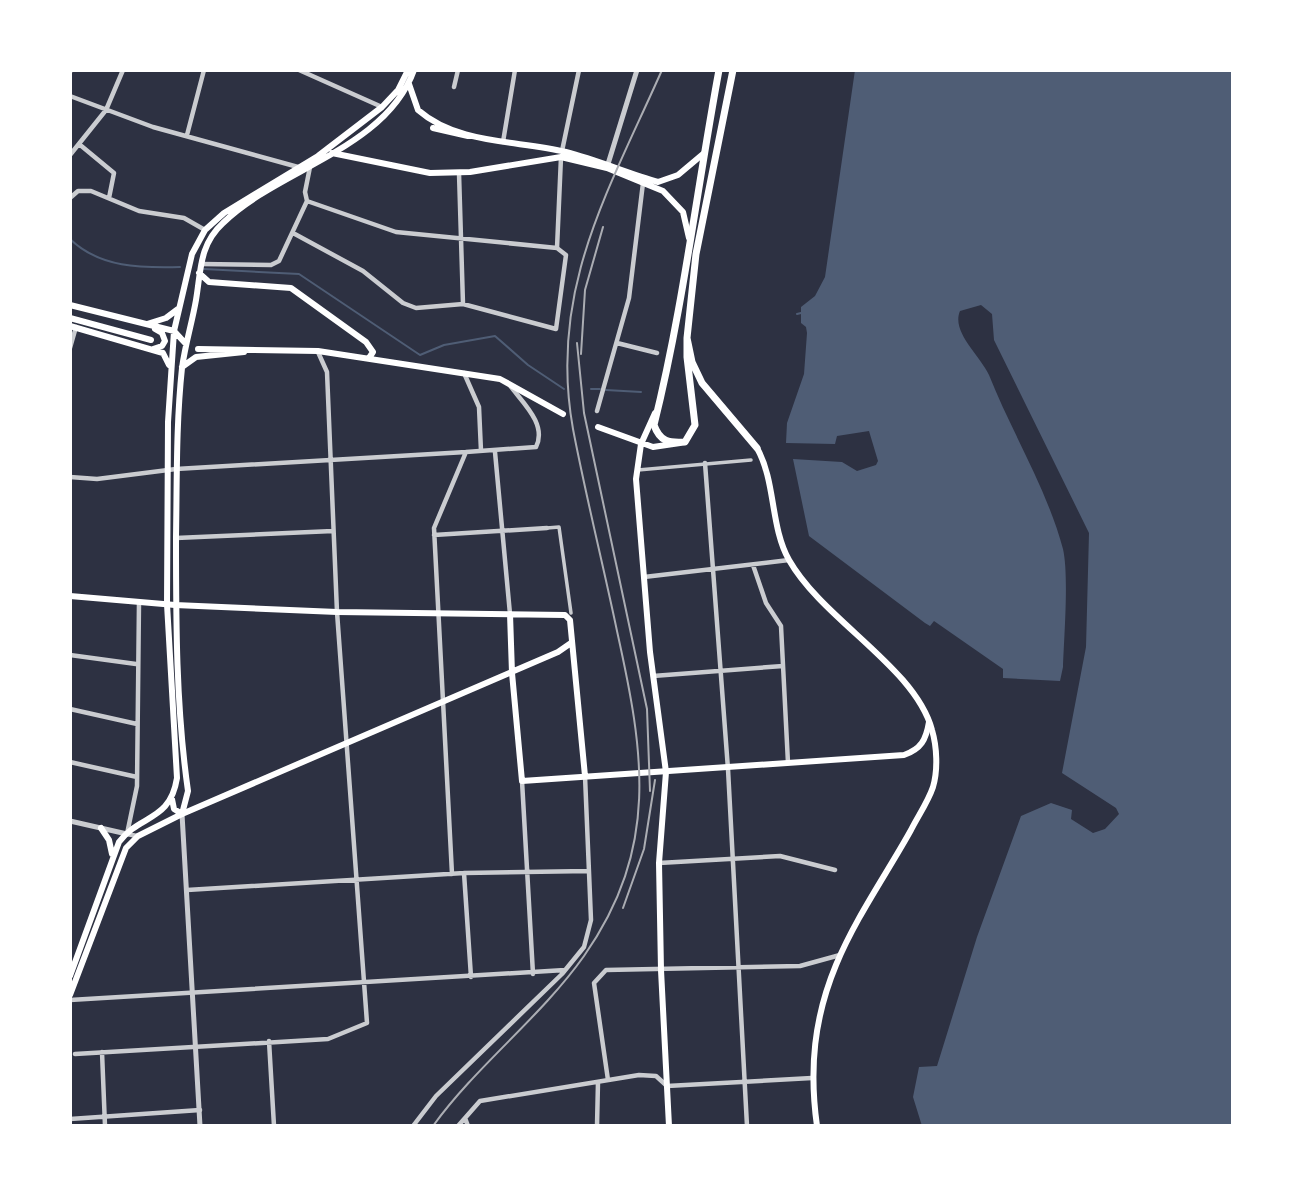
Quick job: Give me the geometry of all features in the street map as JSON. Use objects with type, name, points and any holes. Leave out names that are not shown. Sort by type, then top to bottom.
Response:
[{"type":"highway","points":[[719,70],[689,238],[674,342],[654,425],[657,435],[670,443],[685,442],[695,425],[687,338],[696,254],[733,70]]},
{"type":"highway","points":[[687,338],[692,362],[702,383],[757,449]]},
{"type":"main road","points":[[318,156],[382,107],[398,90],[408,70]]},
{"type":"main road","points":[[182,814],[188,791],[171,604],[182,367],[200,264],[209,238],[223,222],[332,153],[383,115],[409,84],[414,70]]},
{"type":"main road","points":[[409,84],[415,105],[423,114],[480,138]]},
{"type":"main road","points":[[70,976],[119,842],[163,811],[172,799],[177,778],[168,472],[170,374],[174,331],[192,254],[205,230],[256,191],[318,156],[370,120]]},
{"type":"main road","points":[[433,128],[562,154],[658,182],[678,175],[703,154]]},
{"type":"main road","points":[[332,153],[393,168],[430,173],[459,173],[562,154]]},
{"type":"main road","points":[[608,166],[663,191],[675,200],[682,212],[689,238]]},
{"type":"main road","points":[[199,273],[209,282],[291,288],[366,342],[373,352],[369,358]]},
{"type":"main road","points":[[70,305],[174,331],[186,344]]},
{"type":"main road","points":[[144,325],[166,318],[179,308]]},
{"type":"main road","points":[[70,318],[151,340]]},
{"type":"main road","points":[[144,325],[164,337],[162,346],[151,349]]},
{"type":"main road","points":[[73,326],[166,356],[170,374]]},
{"type":"main road","points":[[198,349],[318,351],[464,373],[506,382],[563,414]]},
{"type":"main road","points":[[182,367],[196,357],[256,350]]},
{"type":"main road","points":[[659,404],[641,444],[636,470],[652,676],[664,772],[659,863],[669,1126]]},
{"type":"main road","points":[[598,427],[641,444],[667,447],[685,442]]},
{"type":"main road","points":[[757,449],[764,465],[779,534],[789,560],[819,599],[906,682],[929,720],[936,763],[933,786],[841,955],[817,1025],[812,1078],[817,1126]]},
{"type":"main road","points":[[70,596],[337,612],[565,615],[570,620],[585,776]]},
{"type":"main road","points":[[510,614],[512,673],[522,781],[906,755],[915,751],[927,736],[929,720]]},
{"type":"main road","points":[[70,998],[123,855],[138,836],[182,814],[566,649],[571,641]]},
{"type":"main road","points":[[172,799],[174,809],[182,814]]},
{"type":"main road","points":[[101,828],[113,851],[110,867]]},
{"type":"street","points":[[70,155],[106,110],[123,70]]},
{"type":"street","points":[[187,135],[204,70]]},
{"type":"street","points":[[299,70],[382,107]]},
{"type":"street","points":[[454,87],[458,70]]},
{"type":"street","points":[[503,143],[514,70]]},
{"type":"street","points":[[557,248],[562,154],[579,70]]},
{"type":"street","points":[[608,166],[625,117],[637,70]]},
{"type":"street","points":[[70,96],[106,110],[298,167]]},
{"type":"street","points":[[79,144],[114,173],[109,198]]},
{"type":"street","points":[[200,264],[271,265],[279,261],[307,201],[305,192],[310,166]]},
{"type":"street","points":[[459,173],[463,304]]},
{"type":"street","points":[[597,411],[629,299],[643,183]]},
{"type":"street","points":[[70,198],[79,191],[109,198],[139,211],[184,218],[205,230]]},
{"type":"street","points":[[293,233],[363,271],[403,303],[416,308],[463,304],[556,329],[566,255],[557,248],[396,232],[307,201]]},
{"type":"street","points":[[70,348],[73,326]]},
{"type":"street","points":[[617,343],[657,353]]},
{"type":"street","points":[[75,1054],[328,1039],[367,1023],[359,879],[337,612],[327,372],[318,351]]},
{"type":"street","points":[[464,373],[479,407],[481,452]]},
{"type":"street","points":[[70,477],[97,479],[176,469],[332,462],[536,447],[541,439],[540,428],[506,382]]},
{"type":"street","points":[[452,874],[434,528],[466,452]]},
{"type":"street","points":[[495,452],[510,614]]},
{"type":"street","points":[[636,470],[751,460]]},
{"type":"street","points":[[705,463],[728,769],[747,1126]]},
{"type":"street","points":[[434,536],[559,527],[571,613]]},
{"type":"street","points":[[176,538],[333,531]]},
{"type":"street","points":[[644,577],[789,560]]},
{"type":"street","points":[[753,565],[766,603],[780,626],[789,763]]},
{"type":"street","points":[[127,834],[137,776],[136,664],[139,601]]},
{"type":"street","points":[[70,655],[136,664]]},
{"type":"street","points":[[652,676],[783,666]]},
{"type":"street","points":[[70,709],[137,724]]},
{"type":"street","points":[[70,762],[137,776]]},
{"type":"street","points":[[413,1126],[436,1096],[565,970],[587,939],[591,920],[585,776]]},
{"type":"street","points":[[522,781],[533,974]]},
{"type":"street","points":[[182,814],[200,1126]]},
{"type":"street","points":[[70,821],[138,836]]},
{"type":"street","points":[[659,863],[780,856],[835,870]]},
{"type":"street","points":[[187,890],[464,873],[589,871]]},
{"type":"street","points":[[464,873],[471,977]]},
{"type":"street","points":[[608,1080],[594,983],[606,970],[800,966],[841,955]]},
{"type":"street","points":[[70,998],[533,974],[565,970]]},
{"type":"street","points":[[269,1041],[274,1126]]},
{"type":"street","points":[[102,1052],[106,1126]]},
{"type":"street","points":[[458,1126],[480,1101],[608,1080],[656,1076],[667,1086],[812,1078]]},
{"type":"street","points":[[597,1126],[598,1082]]},
{"type":"street","points":[[70,1119],[200,1110]]},
{"type":"street","points":[[464,1118],[468,1126]]},
{"type":"water","points":[[855,70],[1233,70],[1233,1126],[922,1126],[913,1097],[919,1067],[937,1066],[977,937],[1021,816],[1051,803],[1072,810],[1071,819],[1093,833],[1105,829],[1119,814],[1116,808],[1062,773],[1086,647],[1089,533],[994,340],[992,314],[981,305],[960,311],[959,327],[989,375],[1039,483],[1063,549],[1066,607],[1060,681],[1003,678],[1003,669],[934,621],[930,626],[925,623],[809,536],[793,459],[842,462],[857,471],[876,465],[878,461],[869,431],[837,436],[835,444],[786,443],[787,423],[804,374],[807,333],[806,327],[801,323],[801,307],[815,296],[825,277]]},
{"type":"waterway","points":[[70,239],[94,256],[108,261],[136,266],[180,267]]},
{"type":"waterway","points":[[204,269],[299,274],[420,355],[444,345],[495,336],[528,365],[564,389]]},
{"type":"waterway","points":[[797,314],[801,313]]},
{"type":"waterway","points":[[591,389],[600,389]]},
{"type":"waterway","points":[[606,390],[641,392]]},
{"type":"railway","points":[[433,1126],[469,1082],[567,979],[584,956],[608,916],[625,876],[635,837],[639,798],[634,718],[583,480],[567,379],[569,332],[576,287],[588,244],[622,158],[662,70]]},
{"type":"railway","points":[[581,354],[585,290],[603,227]]},
{"type":"railway","points":[[577,343],[584,413],[647,709],[650,791]]},
{"type":"railway","points":[[623,908],[644,849],[655,780]]}]
